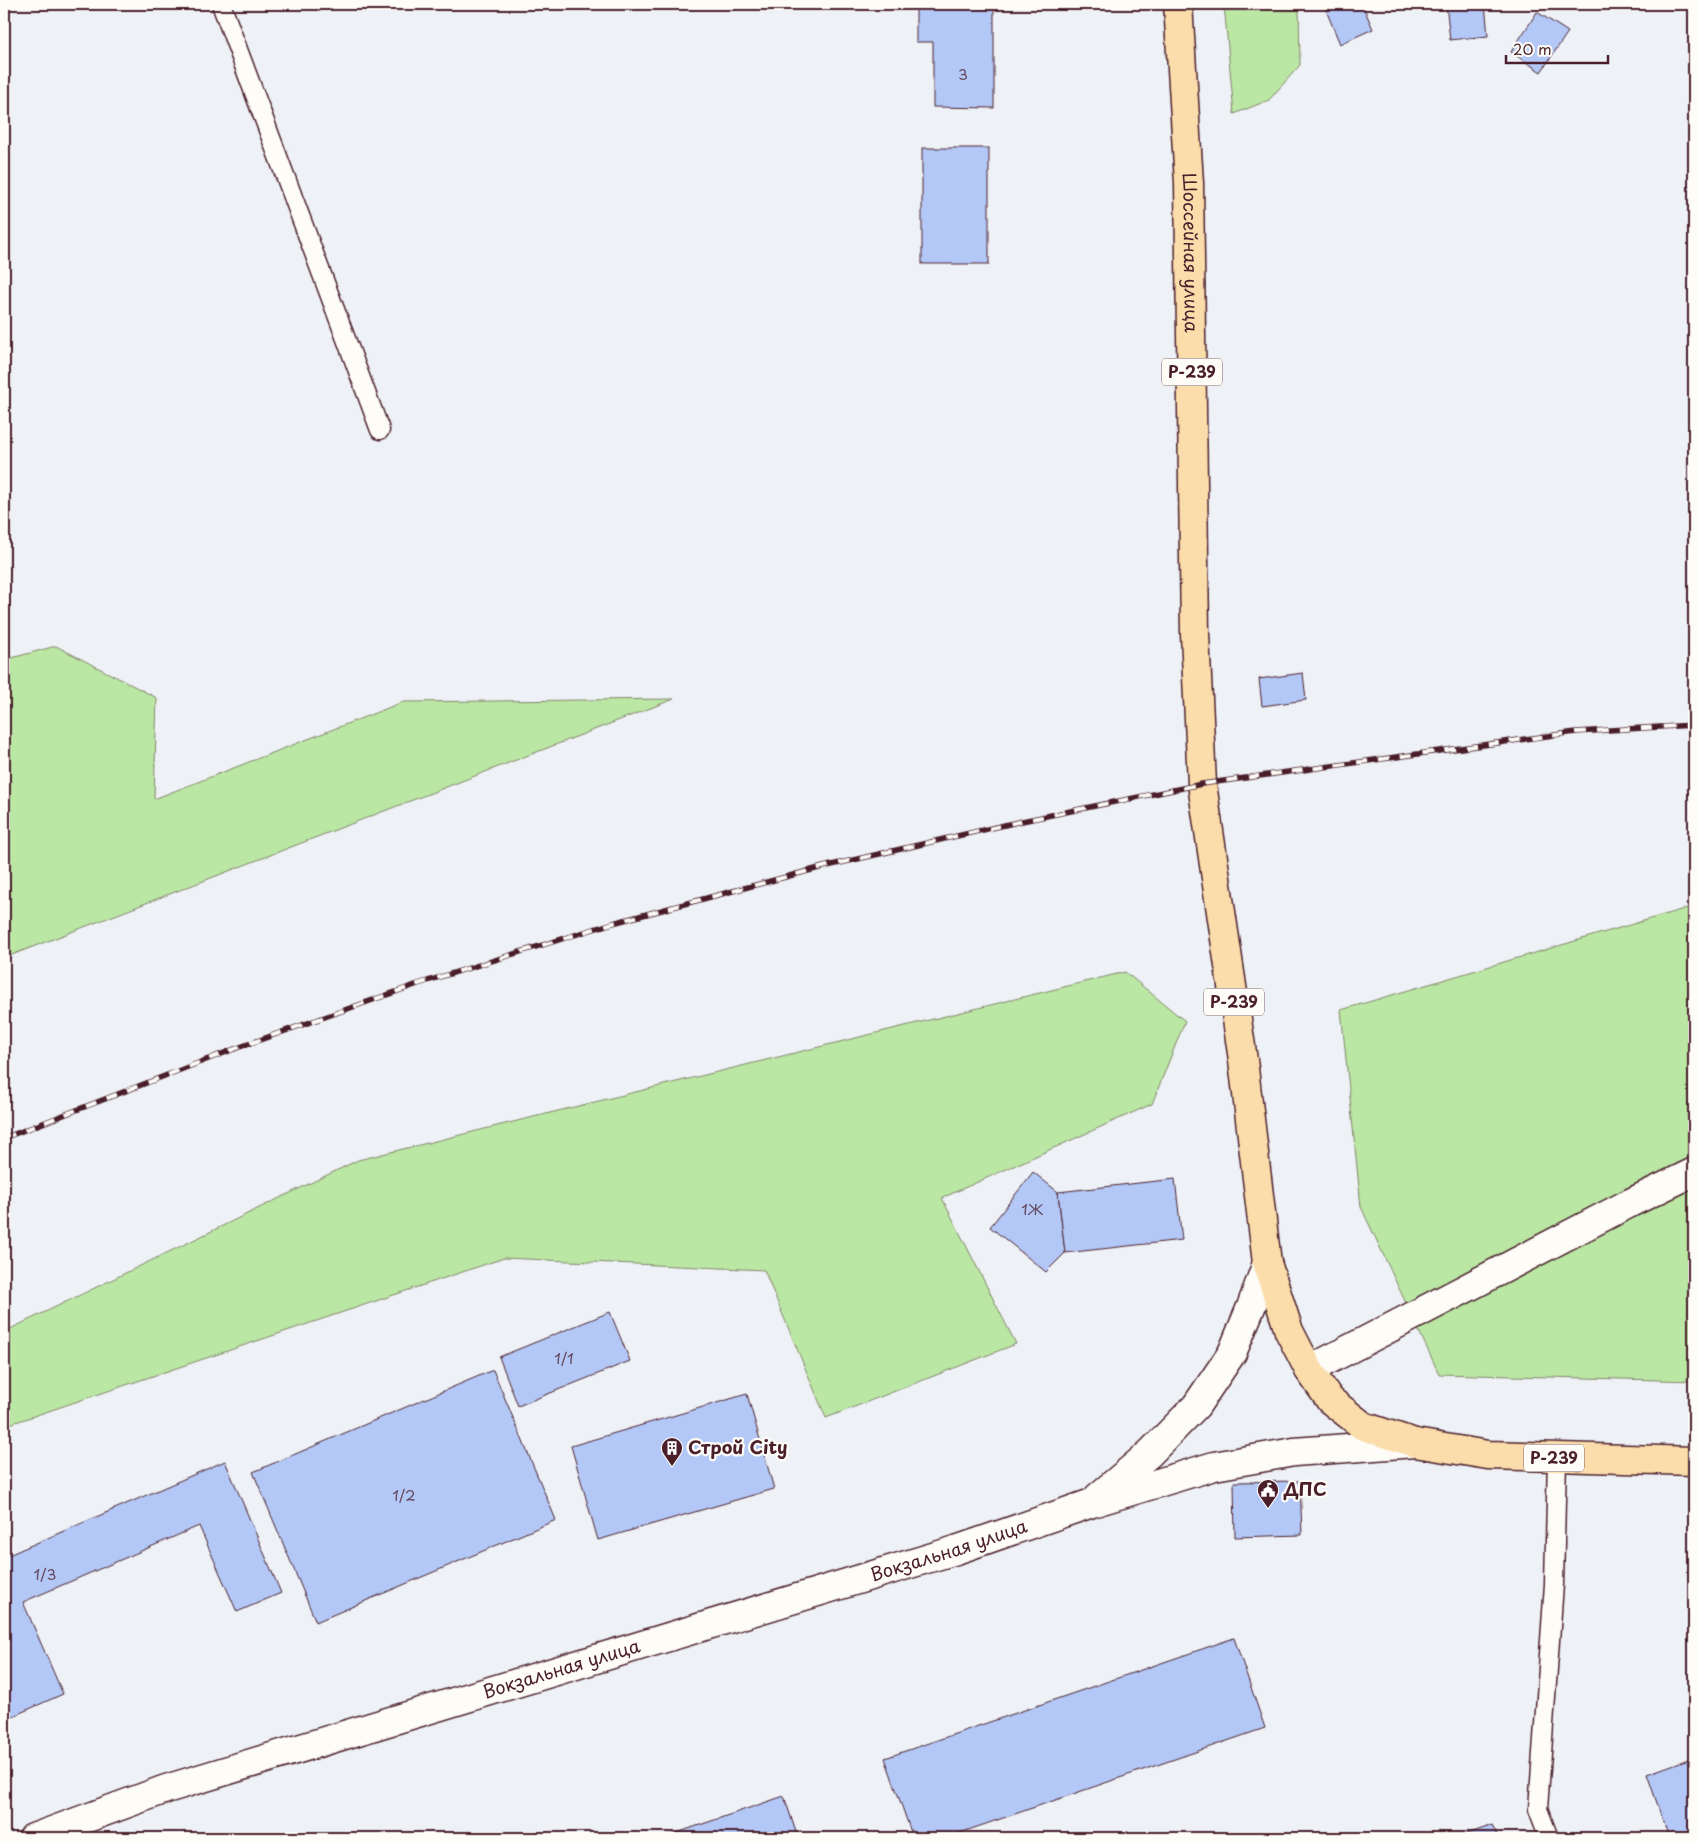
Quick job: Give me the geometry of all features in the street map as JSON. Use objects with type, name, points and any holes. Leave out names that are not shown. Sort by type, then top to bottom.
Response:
[{"type":"highway","name":"Шоссейная улица","points":[[1178,4],[1189,183],[1195,634],[1202,784],[1243,1060],[1267,1264]]},
{"type":"highway","name":"Р-239","points":[[1267,1264],[1289,1331],[1309,1370],[1330,1400],[1363,1426],[1415,1443],[1488,1455],[1694,1461]]},
{"type":"street","points":[[1309,1370],[1630,1203],[1694,1172]]},
{"type":"street","points":[[1092,1503],[1150,1452],[1196,1406],[1232,1353],[1252,1307],[1267,1264]]},
{"type":"street","name":"Вокзальная улица","points":[[33,1838],[166,1789],[956,1550],[1092,1503],[1214,1466],[1294,1452],[1415,1443]]},
{"type":"lane","points":[[221,4],[380,430]]},
{"type":"lane","points":[[1549,1838],[1538,1809],[1554,1584],[1557,1458]]},
{"type":"green space","points":[[1224,4],[1299,5],[1300,65],[1269,100],[1234,114]]},
{"type":"green space","points":[[56,646],[157,698],[154,799],[403,702],[674,699],[4,958],[4,660]]},
{"type":"green space","points":[[1694,906],[1694,1381],[1439,1374],[1361,1207],[1341,1010]]},
{"type":"green space","points":[[1125,972],[1185,1021],[1152,1104],[942,1198],[1016,1344],[826,1418],[764,1270],[504,1258],[4,1426],[4,1332],[358,1160]]},
{"type":"building","points":[[916,4],[994,4],[994,108],[933,107],[933,42],[916,42]]},
{"type":"building","points":[[1335,4],[1362,4],[1373,29],[1340,44],[1325,8]]},
{"type":"building","points":[[1446,4],[1485,4],[1488,36],[1450,40]]},
{"type":"building","points":[[1537,12],[1568,32],[1541,72],[1511,52]]},
{"type":"building","points":[[922,148],[989,148],[989,264],[922,264]]},
{"type":"building","points":[[1303,673],[1306,700],[1262,706],[1259,679]]},
{"type":"building","points":[[1033,1172],[1058,1192],[1065,1253],[1046,1272],[990,1227]]},
{"type":"building","points":[[1175,1179],[1182,1240],[1065,1253],[1058,1192]]},
{"type":"building","points":[[610,1312],[630,1361],[518,1406],[499,1357]]},
{"type":"building","points":[[493,1370],[556,1520],[316,1622],[253,1472]]},
{"type":"building","name":"Строй City","points":[[747,1394],[774,1489],[598,1540],[571,1446]]},
{"type":"building","points":[[225,1461],[281,1593],[237,1612],[199,1526],[23,1602],[63,1694],[11,1717],[4,1700],[4,1557]]},
{"type":"building","name":"ДПС","points":[[1300,1481],[1302,1535],[1235,1537],[1234,1482]]},
{"type":"building","points":[[1234,1638],[1265,1728],[945,1838],[913,1838],[885,1758]]},
{"type":"building","points":[[1694,1757],[1694,1838],[1669,1838],[1647,1774]]},
{"type":"building","points":[[784,1796],[798,1838],[662,1838]]},
{"type":"building","points":[[1493,1825],[1498,1838],[1455,1838]]},
{"type":"railway","points":[[4,1138],[237,1048],[418,984],[613,923],[823,867],[1022,821],[1202,784],[1576,732],[1694,725]]},
{"type":"place","name":"Строй City","points":[[672,1467]]},
{"type":"place","name":"ДПС","points":[[1268,1509]]}]
